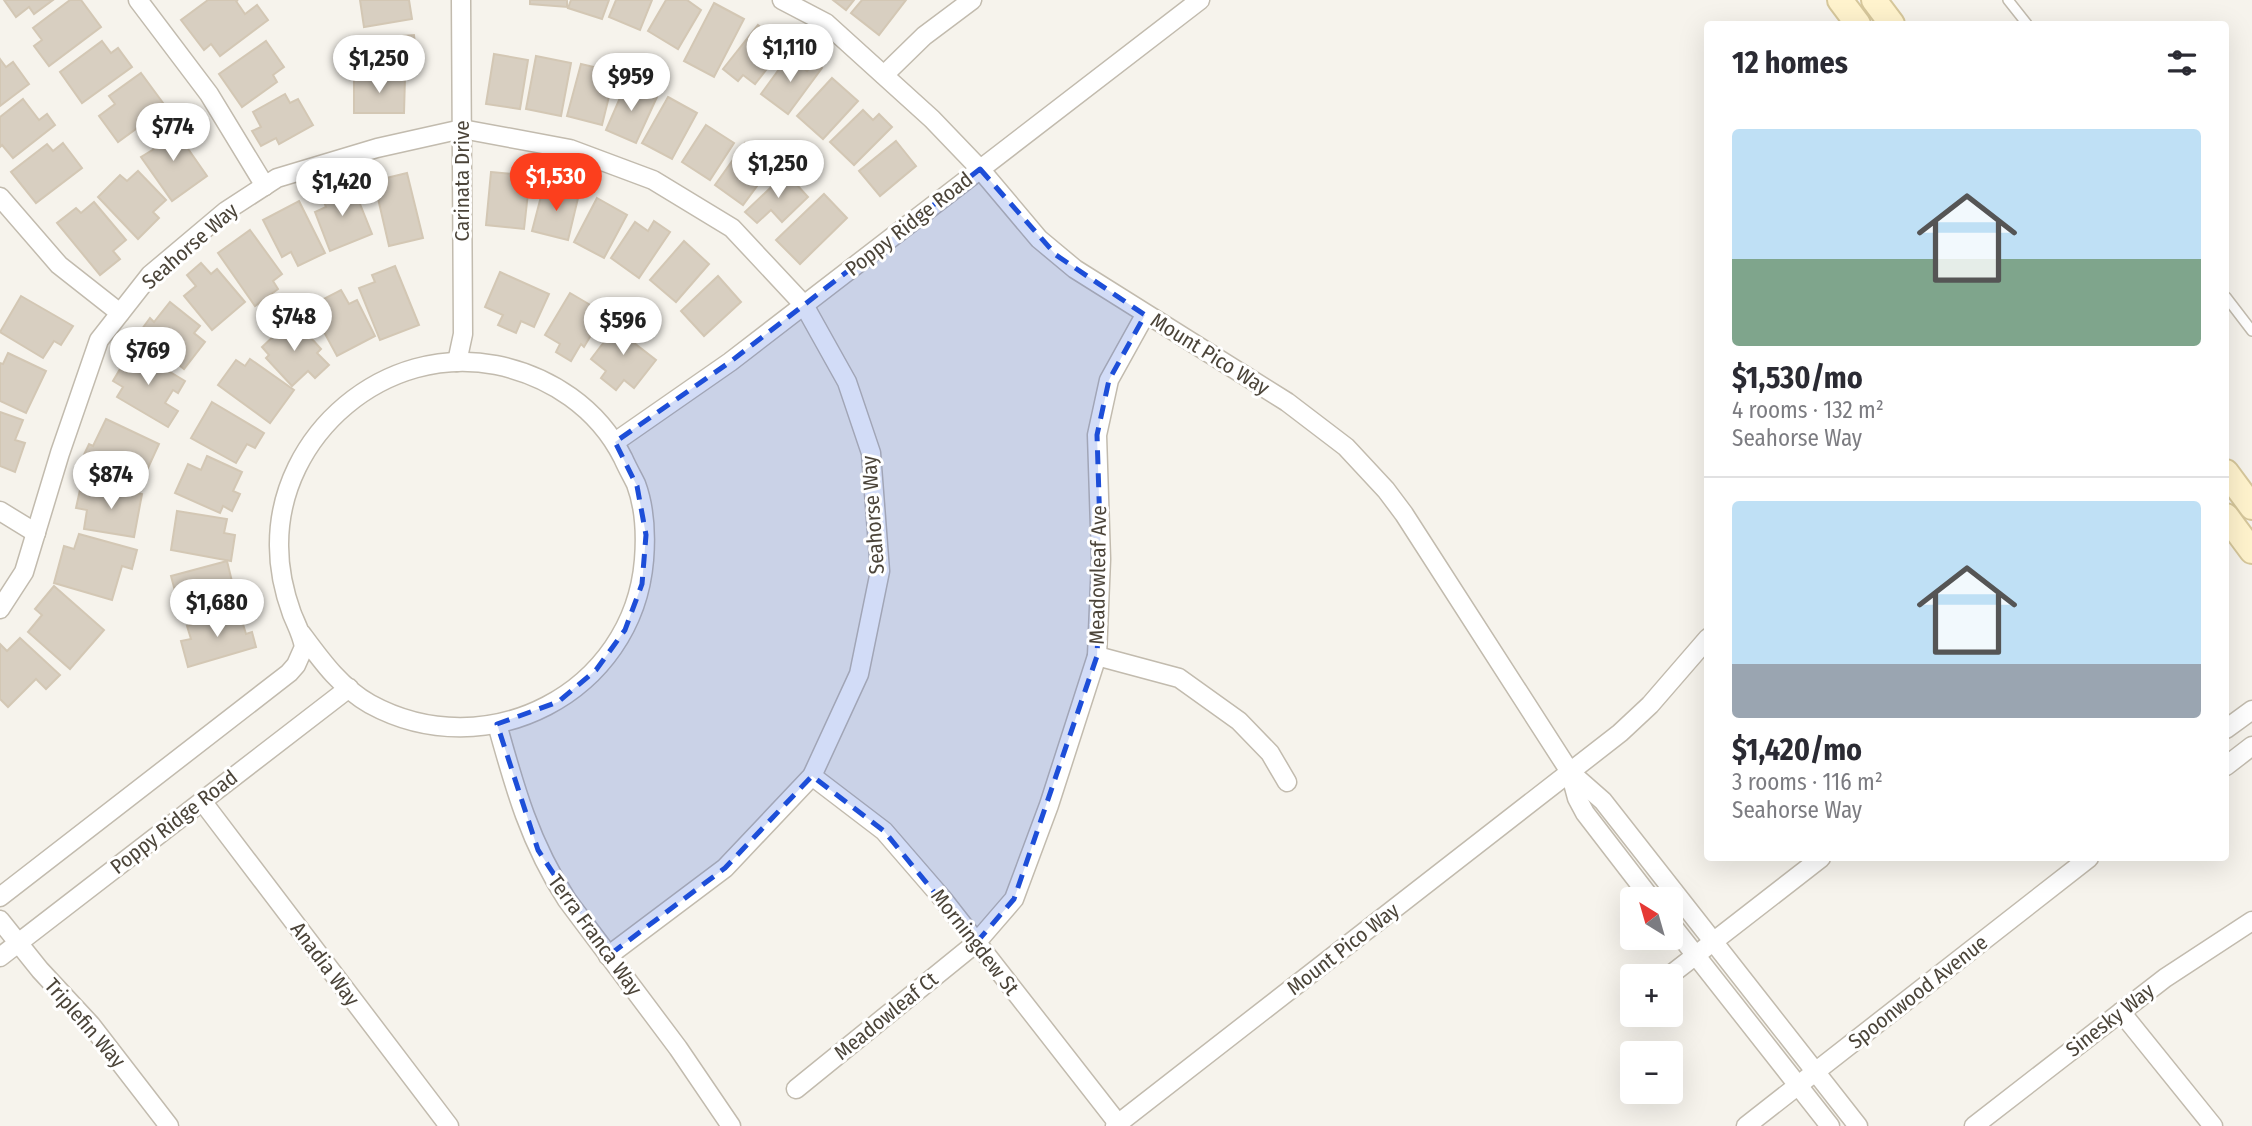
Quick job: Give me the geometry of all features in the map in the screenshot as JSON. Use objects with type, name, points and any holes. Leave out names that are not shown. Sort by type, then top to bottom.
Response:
[{"type":"main road","points":[[1840,0],[1856,21]]},
{"type":"main road","points":[[1874,0],[1890,21]]},
{"type":"main road","points":[[2229,476],[2252,507]]},
{"type":"main road","points":[[2229,520],[2252,551]]},
{"type":"street","points":[[138,0],[209,93],[265,186]]},
{"type":"street","name":"Carinata Drive","points":[[457,362],[463,334],[461,0]]},
{"type":"street","name":"Mount Pico Way","points":[[782,0],[827,23],[932,119],[980,169],[1020,219],[1056,254],[1094,283],[1307,415],[1367,468],[1404,514],[1570,772],[1603,801],[1857,1126]]},
{"type":"street","points":[[884,75],[924,36],[972,0]]},
{"type":"street","name":"Poppy Ridge Road","points":[[615,442],[693,389],[1200,0]]},
{"type":"street","name":"Seahorse Way","points":[[0,610],[24,572],[60,453],[99,340],[150,275],[226,211],[277,178],[377,148],[462,129],[570,149],[653,180],[732,228],[804,305],[847,382],[871,453],[880,571],[859,674],[812,776],[725,867],[608,956]]},
{"type":"street","points":[[0,197],[59,265],[120,313]]},
{"type":"street","name":"Meadowleaf Ave","points":[[976,943],[1014,899],[1049,805],[1097,656],[1101,559],[1097,435],[1110,380],[1145,315]]},
{"type":"street","points":[[457,362],[507,367],[554,385],[594,416],[615,442],[637,486],[646,535],[642,584],[625,630],[596,670],[558,702],[512,721],[497,724],[463,728],[414,722],[369,703],[349,688],[330,673],[301,633],[282,581],[279,544],[283,506],[303,454],[325,424],[352,398],[368,388],[384,379],[419,367],[457,362]]},
{"type":"street","points":[[0,511],[36,533]]},
{"type":"street","points":[[0,897],[289,673],[304,647],[301,633]]},
{"type":"street","name":"Mount Pico Way","points":[[1118,1125],[1642,713],[1704,643]]},
{"type":"street","points":[[1097,656],[1179,678],[1239,721],[1269,753],[1287,782]]},
{"type":"street","name":"Poppy Ridge Road","points":[[0,957],[349,688]]},
{"type":"street","points":[[2229,727],[2252,710]]},
{"type":"street","name":"Terra Franca Way","points":[[497,724],[526,822],[538,850],[567,900],[684,1055],[731,1126]]},
{"type":"street","points":[[2229,764],[2252,746]]},
{"type":"street","name":"Mount Pico Way","points":[[1570,772],[1577,798],[1585,813],[1642,887]]},
{"type":"street","name":"Morningdew St","points":[[812,776],[884,831],[942,898],[1118,1125]]},
{"type":"street","name":"Anadia Way","points":[[202,801],[449,1126]]},
{"type":"street","points":[[1683,965],[1817,861]]},
{"type":"street","name":"Spoonwood Avenue","points":[[1746,1126],[2085,861]]},
{"type":"street","name":"Triplefin Way","points":[[0,920],[40,970],[91,1025],[169,1126]]},
{"type":"street","name":"Sinesky Way","points":[[1974,1126],[2165,978],[2252,921]]},
{"type":"street","points":[[1684,940],[1829,1126]]},
{"type":"street","name":"Meadowleaf Ct","points":[[796,1089],[976,943]]},
{"type":"street","points":[[2121,1012],[2213,1126]]},
{"type":"lane","points":[[2008,0],[2026,21]]},
{"type":"lane","points":[[2229,301],[2252,331]]},
{"type":"highlighted area","points":[[980,169],[1056,255],[1145,315],[1109,380],[1097,435],[1101,559],[1097,656],[1014,899],[976,943],[884,831],[812,776],[725,868],[608,956],[538,850],[497,724],[558,702],[596,670],[625,630],[642,584],[646,535],[637,486],[615,442],[730,362]]},
{"type":"building","points":[[4,0],[53,0],[34,14],[29,7],[16,17]]},
{"type":"building","points":[[70,0],[81,0],[101,27],[49,66],[34,46],[42,40],[33,28]]},
{"type":"building","points":[[208,0],[238,0],[236,1],[245,14],[257,5],[268,20],[220,56],[211,44],[204,50],[181,20]]},
{"type":"building","points":[[360,0],[409,0],[412,19],[364,27]]},
{"type":"building","points":[[530,0],[567,0],[567,7],[530,4]]},
{"type":"building","points":[[571,0],[609,0],[602,19],[568,8]]},
{"type":"building","points":[[616,0],[652,0],[640,30],[609,17]]},
{"type":"building","points":[[666,0],[687,0],[701,10],[678,49],[648,31]]},
{"type":"building","points":[[833,0],[854,0],[846,10]]},
{"type":"building","points":[[862,0],[906,0],[879,35],[851,13]]},
{"type":"building","points":[[714,3],[744,19],[714,77],[684,61]]},
{"type":"building","points":[[758,25],[785,46],[755,84],[743,75],[738,81],[723,69]]},
{"type":"building","points":[[414,35],[416,52],[404,53],[406,72],[364,75],[361,39]]},
{"type":"building","points":[[102,41],[111,53],[118,48],[132,67],[82,103],[60,72]]},
{"type":"building","points":[[266,41],[284,67],[273,75],[277,82],[242,107],[219,74]]},
{"type":"building","points":[[494,54],[528,60],[520,109],[486,104]]},
{"type":"building","points":[[536,56],[571,63],[561,116],[526,109]]},
{"type":"building","points":[[788,57],[807,71],[814,62],[822,68],[788,114],[761,94]]},
{"type":"building","points":[[0,59],[6,67],[13,62],[29,84],[0,106]]},
{"type":"building","points":[[581,64],[615,72],[602,125],[567,116]]},
{"type":"building","points":[[141,73],[166,107],[118,142],[99,116],[115,104],[109,96]]},
{"type":"building","points":[[354,77],[405,77],[404,113],[354,113]]},
{"type":"building","points":[[832,78],[858,101],[823,139],[797,116]]},
{"type":"building","points":[[626,84],[657,97],[636,143],[606,130]]},
{"type":"building","points":[[285,94],[290,103],[298,99],[313,125],[279,144],[276,138],[261,146],[252,131],[261,127],[253,112]]},
{"type":"building","points":[[668,97],[697,113],[672,159],[642,143]]},
{"type":"building","points":[[23,99],[39,120],[47,114],[55,125],[13,158],[2,145],[0,147],[0,117]]},
{"type":"building","points":[[863,110],[873,120],[879,114],[892,127],[854,165],[830,142]]},
{"type":"building","points":[[170,123],[207,176],[172,201],[141,157],[154,149],[147,140]]},
{"type":"building","points":[[706,125],[734,143],[710,180],[682,162]]},
{"type":"building","points":[[896,141],[916,166],[880,196],[859,171]]},
{"type":"building","points":[[63,143],[82,168],[36,203],[11,172],[47,144],[53,151]]},
{"type":"building","points":[[745,143],[774,163],[743,205],[715,185]]},
{"type":"building","points":[[138,171],[166,200],[153,212],[159,218],[138,239],[98,197],[120,175],[127,181]]},
{"type":"building","points":[[491,172],[513,174],[512,182],[529,184],[524,229],[486,225]]},
{"type":"building","points":[[407,173],[423,238],[389,246],[374,181]]},
{"type":"building","points":[[786,173],[808,197],[782,222],[771,210],[757,223],[745,212]]},
{"type":"building","points":[[337,185],[341,195],[354,189],[372,234],[330,251],[315,212],[326,207],[320,192]]},
{"type":"building","points":[[544,185],[579,194],[568,240],[532,231]]},
{"type":"building","points":[[824,194],[847,218],[800,264],[776,240]]},
{"type":"building","points":[[597,198],[627,215],[604,258],[574,242]]},
{"type":"building","points":[[299,201],[325,253],[298,266],[291,252],[282,257],[263,220]]},
{"type":"building","points":[[94,202],[126,240],[113,251],[120,259],[100,275],[57,223],[76,208],[81,213]]},
{"type":"building","points":[[654,221],[670,232],[639,278],[611,258],[635,222],[648,231]]},
{"type":"building","points":[[250,230],[282,274],[273,281],[278,289],[255,306],[218,253]]},
{"type":"building","points":[[684,241],[709,264],[676,302],[650,280]]},
{"type":"building","points":[[201,263],[211,274],[217,269],[245,302],[212,330],[184,296],[196,286],[187,275]]},
{"type":"building","points":[[395,266],[419,325],[380,340],[359,288],[375,282],[372,275]]},
{"type":"building","points":[[500,272],[549,294],[534,327],[521,321],[516,333],[498,325],[503,315],[485,307]]},
{"type":"building","points":[[718,276],[741,302],[704,336],[681,311]]},
{"type":"building","points":[[341,290],[349,304],[357,300],[375,336],[337,356],[316,317],[321,314],[316,303]]},
{"type":"building","points":[[570,293],[604,313],[584,347],[581,344],[571,361],[556,352],[560,344],[545,335]]},
{"type":"building","points":[[21,296],[73,326],[61,345],[54,341],[43,358],[0,332]]},
{"type":"building","points":[[170,302],[200,326],[194,333],[205,342],[184,369],[139,333],[150,318],[154,322]]},
{"type":"building","points":[[624,316],[638,328],[629,339],[656,360],[634,388],[624,380],[616,390],[601,378],[606,371],[591,359]]},
{"type":"building","points":[[293,318],[321,349],[317,353],[329,365],[315,378],[308,371],[292,386],[266,358],[269,355],[262,347]]},
{"type":"building","points":[[132,349],[185,381],[178,393],[173,390],[165,403],[178,411],[168,427],[117,397],[123,387],[113,381]]},
{"type":"building","points":[[8,353],[46,371],[26,413],[0,401],[0,363],[3,364]]},
{"type":"building","points":[[250,359],[294,390],[270,423],[218,385],[236,360],[245,366]]},
{"type":"building","points":[[212,402],[264,433],[255,448],[247,444],[236,463],[191,438]]},
{"type":"building","points":[[0,412],[23,420],[15,440],[25,443],[15,472],[0,466]]},
{"type":"building","points":[[106,419],[159,444],[137,492],[79,465],[89,444],[93,446]]},
{"type":"building","points":[[207,456],[242,472],[233,491],[240,494],[232,511],[223,506],[220,513],[175,493],[188,464],[201,470]]},
{"type":"building","points":[[99,487],[142,494],[134,537],[84,529],[87,510],[76,508],[80,490],[98,493]]},
{"type":"building","points":[[177,511],[227,519],[224,533],[235,535],[231,561],[171,550]]},
{"type":"building","points":[[79,534],[137,550],[132,569],[122,566],[112,600],[54,583],[64,546],[74,549]]},
{"type":"building","points":[[227,561],[237,602],[197,613],[194,603],[179,606],[171,576]]},
{"type":"building","points":[[54,586],[104,630],[70,669],[28,632],[42,615],[35,609]]},
{"type":"building","points":[[239,611],[246,634],[252,632],[256,647],[188,667],[181,641],[191,639],[187,626]]},
{"type":"building","points":[[20,638],[60,675],[46,689],[36,679],[8,707],[0,699],[0,644],[7,651]]}]
